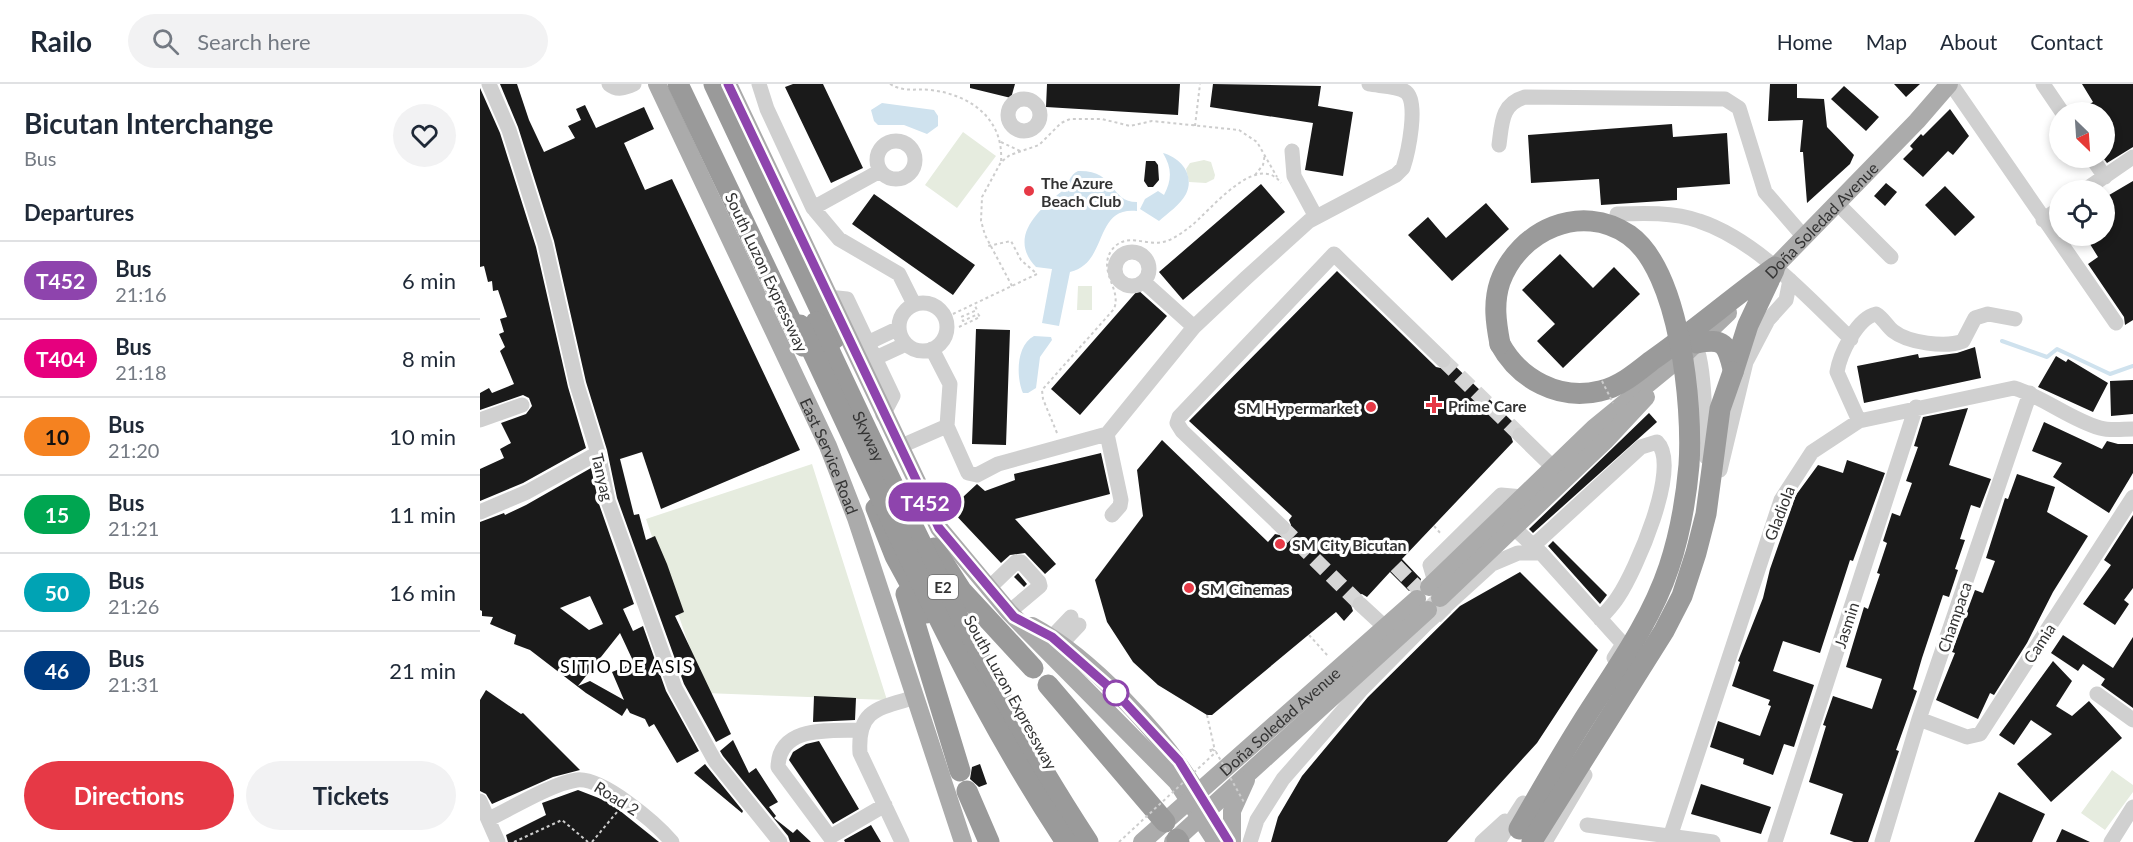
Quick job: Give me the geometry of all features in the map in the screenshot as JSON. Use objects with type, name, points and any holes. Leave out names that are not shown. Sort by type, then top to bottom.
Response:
[{"type":"highway","name":"South Luzon Expressway","points":[[678,84],[866,482],[895,556],[980,716],[1054,842]]},
{"type":"highway","name":"Skyway","points":[[686,84],[945,629],[1012,752],[1066,842]]},
{"type":"highway","name":"Skyway","points":[[702,84],[890,480],[961,623],[1056,791],[1088,842]]},
{"type":"highway","name":"South Luzon Expressway","points":[[714,84],[934,548],[1013,696],[1098,842]]},
{"type":"highway","points":[[1524,840],[1653,609],[1669,567],[1685,503],[1689,463],[1688,412],[1681,355],[1670,302],[1651,258],[1630,236],[1605,224],[1580,221],[1560,224],[1543,231],[1523,245],[1514,256],[1500,283],[1495,316],[1500,344],[1510,362],[1528,378],[1549,388],[1582,393],[1600,391],[1623,382],[1691,343],[1731,299],[1782,273]]},
{"type":"highway","points":[[1524,840],[1664,631],[1682,596],[1706,514],[1720,409],[1748,325],[1782,273]]},
{"type":"highway","points":[[1691,343],[1712,341],[1722,343],[1728,351],[1733,371]]},
{"type":"highway","points":[[934,548],[961,590],[1033,668]]},
{"type":"highway","points":[[895,556],[918,641],[960,771]]},
{"type":"highway","points":[[1048,685],[1173,836]]},
{"type":"highway","points":[[967,791],[989,842]]},
{"type":"main road","name":"East Service Road","points":[[657,84],[828,446],[856,518],[963,842]]},
{"type":"main road","points":[[728,84],[828,297],[865,354],[884,415],[939,528],[988,589],[1192,795]]},
{"type":"main road","name":"Doña Soledad Avenue","points":[[1782,273],[1804,237],[1838,204],[1950,84]]},
{"type":"main road","name":"Doña Soledad Avenue","points":[[1173,836],[1192,795],[1386,628],[1430,595],[1465,581],[1488,560],[1594,428],[1691,343]]},
{"type":"main road","name":"Doña Soledad Avenue","points":[[1142,842],[1173,836],[1203,814],[1325,704],[1523,497],[1559,473]]},
{"type":"main road","points":[[1012,614],[1057,641],[1116,693],[1179,761],[1192,795],[1216,842]]},
{"type":"main road","points":[[1230,842],[1230,824],[1236,798],[1255,766]]},
{"type":"main road","points":[[1203,814],[1230,842]]},
{"type":"street","name":"Tanyag","points":[[489,84],[508,130],[545,244],[577,385],[598,453],[608,501],[675,688],[716,760],[780,842]]},
{"type":"street","points":[[609,84],[614,88],[622,88],[634,84]]},
{"type":"street","points":[[759,84],[767,109],[813,208],[839,239],[899,274],[914,304]]},
{"type":"street","points":[[932,349],[950,384],[947,426],[968,473],[976,475],[998,464],[1107,434],[1194,327],[1316,217],[1396,175],[1403,168],[1413,110],[1412,98],[1405,90],[1370,84]]},
{"type":"street","points":[[1950,84],[2116,323]]},
{"type":"street","points":[[2043,84],[2055,102]]},
{"type":"street","points":[[1499,145],[1508,105],[1525,97],[1725,99],[1739,108],[1765,192],[1804,237]]},
{"type":"street","points":[[1292,151],[1294,176],[1316,217]]},
{"type":"street","points":[[2100,180],[2131,163]]},
{"type":"street","points":[[2098,168],[2104,177]]},
{"type":"street","points":[[813,208],[880,171]]},
{"type":"street","points":[[1838,204],[1891,257]]},
{"type":"street","points":[[1617,214],[1647,213],[1699,221],[1749,248],[1782,273],[1851,339]]},
{"type":"street","points":[[2043,220],[2049,216]]},
{"type":"street","points":[[1282,527],[1182,431],[1177,423],[1179,417],[1334,254],[1443,360]]},
{"type":"street","points":[[1716,488],[1746,362],[1768,320],[1786,300],[1782,273]]},
{"type":"street","points":[[1144,282],[1194,327]]},
{"type":"street","points":[[865,354],[899,328],[903,314],[914,304],[929,304],[941,311],[945,318],[946,332],[939,345],[932,349],[918,350],[906,344],[899,328]]},
{"type":"street","points":[[1859,421],[1837,372],[1851,339],[1864,319],[1876,314],[1894,332],[1909,339],[1954,345],[1964,341],[1975,318],[1988,314],[2015,319]]},
{"type":"street","points":[[1524,840],[1535,815],[1672,606],[1696,540],[1706,466],[1705,418],[1691,343]]},
{"type":"street","points":[[865,354],[906,344]]},
{"type":"street","name":"Gladiola","points":[[1670,837],[1781,500],[1812,452],[1859,421],[1916,407],[2014,388],[2030,393],[2081,421],[2102,429],[2133,429]]},
{"type":"street","name":"Champaca","points":[[1882,842],[1919,719],[2030,393]]},
{"type":"street","points":[[480,420],[522,405]]},
{"type":"street","name":"Jasmin","points":[[1774,842],[1916,407]]},
{"type":"street","points":[[899,447],[947,426]]},
{"type":"street","points":[[1107,434],[1121,500],[1120,506],[1112,514]]},
{"type":"street","points":[[1520,435],[1559,473]]},
{"type":"street","points":[[1488,560],[1537,550],[1641,447],[1657,442],[1662,447],[1665,460],[1662,482],[1645,544],[1618,597],[1600,619]]},
{"type":"street","points":[[480,512],[527,492],[598,453]]},
{"type":"street","points":[[866,482],[895,469]]},
{"type":"street","name":"Camia","points":[[1919,719],[1967,737],[1980,734],[2133,497]]},
{"type":"street","points":[[1513,527],[1623,644],[1638,657],[1642,683],[1545,842]]},
{"type":"street","points":[[988,589],[1016,562],[1021,562],[1040,586],[1012,614]]},
{"type":"street","points":[[1251,842],[1257,820],[1283,779],[1361,690],[1465,581]]},
{"type":"street","points":[[1360,604],[1386,628]]},
{"type":"street","points":[[1057,641],[1075,621]]},
{"type":"street","points":[[1498,842],[1623,644]]},
{"type":"street","points":[[1325,704],[1361,690]]},
{"type":"street","points":[[2097,694],[2133,720]]},
{"type":"street","points":[[902,842],[860,753],[860,730],[868,714],[874,709],[916,697]]},
{"type":"street","points":[[860,730],[806,733],[794,737],[778,756],[778,767],[830,837],[885,805]]},
{"type":"street","name":"Road 2","points":[[490,830],[568,782],[579,779],[587,780],[626,801],[639,810],[672,842]]},
{"type":"street","points":[[480,801],[490,830]]},
{"type":"street","points":[[1482,842],[1520,807]]},
{"type":"street","points":[[2111,842],[2133,807]]},
{"type":"street","points":[[1587,825],[1713,842]]},
{"type":"path","points":[[891,84],[905,91],[932,90],[970,101],[987,115],[1000,141],[1001,162],[982,197],[981,221],[988,246],[1012,286]]},
{"type":"path","points":[[1196,126],[1200,84]]},
{"type":"path","points":[[1001,162],[1020,151],[1039,145],[1061,123],[1070,119],[1102,119],[1120,125],[1152,121],[1239,130],[1248,134],[1264,152],[1277,178]]},
{"type":"path","points":[[1000,141],[1020,151]]},
{"type":"path","points":[[1255,176],[1263,165],[1264,152]]},
{"type":"path","points":[[953,314],[1037,274],[1021,260],[1011,241],[988,246]]},
{"type":"path","points":[[959,327],[980,317],[978,314],[963,321],[961,317],[976,310],[974,304]]},
{"type":"path","points":[[1602,381],[1613,403]]},
{"type":"path","points":[[1434,526],[1447,539]]},
{"type":"path","points":[[1309,635],[1340,669]]},
{"type":"path","points":[[1207,715],[1214,752],[1245,804]]},
{"type":"path","points":[[1119,842],[1214,752]]},
{"type":"path","points":[[514,842],[562,820],[590,842],[626,801]]},
{"type":"shaded area","points":[[963,132],[996,156],[957,208],[925,185]]},
{"type":"shaded area","points":[[1204,160],[1211,162],[1214,179],[1206,183],[1189,182],[1186,169],[1190,163]]},
{"type":"shaded area","points":[[1078,286],[1092,286],[1092,310],[1077,310]]},
{"type":"shaded area","points":[[812,464],[887,700],[705,693],[646,519]]},
{"type":"shaded area","points":[[2112,770],[2133,785],[2133,792],[2105,830],[2081,813]]},
{"type":"water","points":[[882,103],[934,110],[938,116],[938,126],[927,134],[904,125],[878,125],[874,121],[871,110]]},
{"type":"water","points":[[1163,153],[1181,163],[1189,180],[1186,194],[1174,209],[1159,221],[1140,209],[1145,199],[1158,191],[1164,195],[1167,190],[1170,179],[1169,169]]},
{"type":"water","points":[[1078,171],[1100,175],[1121,197],[1137,202],[1137,211],[1123,212],[1113,217],[1091,258],[1082,267],[1070,272],[1059,326],[1042,323],[1052,269],[1036,267],[1028,256],[1025,236],[1035,216],[1064,189]]},
{"type":"water","points":[[1034,336],[1051,337],[1052,340],[1040,357],[1036,388],[1023,393],[1019,379],[1019,362],[1024,346]]},
{"type":"building","points":[[500,84],[517,84],[529,120],[544,152],[575,138],[568,126],[581,120],[576,109],[585,105],[596,128],[644,107],[654,129],[624,143],[645,190],[672,179],[800,450],[661,509],[642,452],[620,459],[634,515],[639,514],[646,540],[655,536],[684,612],[675,616],[731,734],[716,742],[684,684],[617,498],[607,450],[586,382],[554,241],[518,127]]},
{"type":"building","points":[[793,84],[823,84],[863,168],[831,183],[785,87]]},
{"type":"building","points":[[970,84],[1015,84],[1011,98],[970,88]]},
{"type":"building","points":[[1047,84],[1180,84],[1178,115],[1046,107]]},
{"type":"building","points":[[1213,84],[1321,86],[1318,106],[1353,112],[1343,176],[1305,170],[1313,123],[1210,107]]},
{"type":"building","points":[[1770,84],[1797,84],[1797,98],[1824,99],[1827,127],[1854,155],[1850,164],[1807,203],[1803,152],[1800,152],[1803,120],[1768,121]]},
{"type":"building","points":[[1894,84],[1920,84],[1906,97]]},
{"type":"building","points":[[2082,84],[2133,84],[2133,147],[2115,158],[2115,102],[2093,102]]},
{"type":"building","points":[[1844,86],[1879,117],[1866,131],[1831,99]]},
{"type":"building","points":[[480,88],[500,133],[536,247],[568,387],[586,448],[523,483],[480,501],[480,469],[504,458],[500,449],[511,443],[501,423],[526,414],[532,406],[529,398],[523,395],[480,410],[480,393],[489,388],[492,393],[514,384],[500,351],[505,347],[499,334],[504,332],[500,319],[507,317],[498,290],[493,291],[492,281],[488,282],[484,266],[480,267]]},
{"type":"building","points":[[1950,109],[1969,136],[1953,155],[1948,151],[1923,177],[1903,159],[1913,149],[1910,146],[1921,134],[1923,136]]},
{"type":"building","points":[[1672,124],[1673,137],[1727,133],[1730,184],[1677,188],[1677,200],[1601,205],[1599,179],[1531,183],[1528,135]]},
{"type":"building","points":[[1146,161],[1155,161],[1158,165],[1159,180],[1153,187],[1148,187],[1144,181]]},
{"type":"building","points":[[2133,181],[2133,320],[2125,325],[2124,317],[2088,264],[2098,257],[2091,246],[2115,246],[2115,192]]},
{"type":"building","points":[[1886,183],[1897,192],[1885,206],[1874,196]]},
{"type":"building","points":[[1261,184],[1285,212],[1183,300],[1159,272]]},
{"type":"building","points":[[1945,186],[1975,217],[1955,236],[1925,205]]},
{"type":"building","points":[[874,194],[975,265],[953,295],[852,224]]},
{"type":"building","points":[[1486,203],[1509,229],[1452,281],[1408,235],[1428,217],[1446,238]]},
{"type":"building","points":[[1560,254],[1593,288],[1614,267],[1640,294],[1563,368],[1537,341],[1555,324],[1522,290]]},
{"type":"building","points":[[1337,271],[1436,367],[1445,369],[1452,363],[1517,426],[1510,433],[1513,442],[1402,559],[1421,579],[1418,588],[1409,591],[1390,572],[1367,597],[1362,594],[1353,597],[1350,602],[1353,611],[1344,621],[1336,612],[1212,715],[1207,715],[1158,685],[1133,662],[1107,622],[1095,580],[1143,516],[1137,470],[1162,440],[1268,542],[1275,534],[1284,536],[1289,533],[1291,525],[1289,520],[1292,516],[1189,421]]},
{"type":"building","points":[[1138,290],[1167,316],[1080,415],[1051,389]]},
{"type":"building","points":[[976,329],[1010,330],[1006,445],[972,444]]},
{"type":"building","points":[[1975,347],[1981,378],[1864,403],[1857,366],[1918,354],[1919,358],[1957,353]]},
{"type":"building","points":[[2056,356],[2066,362],[2068,359],[2108,383],[2093,412],[2038,387]]},
{"type":"building","points":[[2133,380],[2133,414],[2111,416],[2110,381]]},
{"type":"building","points":[[1968,408],[1949,465],[1991,479],[1980,508],[1971,505],[1960,539],[1965,540],[1955,569],[1958,570],[1949,597],[1943,595],[1922,658],[1913,689],[1917,691],[1868,842],[1854,842],[1830,834],[1843,794],[1809,782],[1826,726],[1823,725],[1833,696],[1872,709],[1882,679],[1846,667],[1864,607],[1868,609],[1880,574],[1877,573],[1887,543],[1883,541],[1892,513],[1900,516],[1912,483],[1906,481],[1918,447],[1914,446],[1923,417]]},
{"type":"building","points":[[1649,413],[1657,422],[1533,533],[1529,529]]},
{"type":"building","points":[[2044,422],[2102,449],[2107,441],[2133,444],[2133,473],[2109,513],[2053,477],[2062,463],[2032,451]]},
{"type":"building","points":[[1101,453],[1110,494],[1015,519],[1056,564],[1045,574],[1025,553],[1010,555],[1001,563],[950,509],[977,484],[985,491],[1015,480],[1014,474]]},
{"type":"building","points":[[1847,460],[1885,473],[1853,561],[1850,560],[1820,653],[1783,641],[1773,671],[1814,685],[1794,747],[1784,744],[1773,775],[1743,764],[1744,759],[1710,747],[1718,721],[1760,736],[1771,706],[1768,705],[1770,700],[1732,686],[1740,662],[1738,661],[1763,598],[1770,569],[1796,495],[1818,465],[1843,473]]},
{"type":"building","points":[[591,468],[599,504],[634,604],[623,609],[633,631],[643,626],[666,691],[699,751],[677,763],[654,724],[649,727],[645,719],[630,713],[627,708],[622,716],[586,693],[530,650],[514,644],[516,635],[490,624],[493,617],[482,616],[480,610],[480,522],[504,513],[505,515]],"holes":[[[590,596],[603,624],[589,630],[560,608]],[[620,633],[634,663],[612,672],[624,700],[590,681],[578,686]]]},
{"type":"building","points":[[2017,474],[2055,487],[2047,512],[2088,536],[2053,592],[2027,643],[1994,695],[1990,693],[1978,719],[1936,700],[1955,653],[1952,652],[1975,590],[1983,593],[1995,561],[1986,558],[2005,498],[2008,499]]},
{"type":"building","points":[[2133,515],[2133,588],[2124,600],[2129,604],[2115,625],[2083,604],[2111,565],[2104,560]]},
{"type":"building","points":[[1553,541],[1607,595],[1600,604],[1548,546]]},
{"type":"building","points":[[1520,572],[1598,650],[1537,743],[1447,842],[1271,842],[1278,817],[1302,776],[1368,697],[1460,606]]},
{"type":"building","points":[[1018,573],[1027,584],[1024,587],[1014,577]]},
{"type":"building","points":[[2063,635],[2113,668],[2133,637],[2133,708],[2101,685],[2105,679],[2083,664],[2078,671],[2051,653]]},
{"type":"building","points":[[2053,661],[2072,681],[2056,706],[2072,716],[2089,701],[2122,738],[2051,802],[2017,764],[2052,734],[2031,720],[2014,745],[1999,735]]},
{"type":"building","points":[[486,690],[521,714],[523,713],[580,770],[553,777],[492,804],[486,794],[480,791],[480,700]]},
{"type":"building","points":[[814,696],[856,698],[855,720],[813,722]]},
{"type":"building","points":[[733,740],[749,773],[756,768],[778,802],[769,807],[776,816],[774,818],[793,833],[797,829],[811,842],[790,842],[788,836],[723,756],[720,751]]},
{"type":"building","points":[[819,741],[859,809],[833,824],[789,760],[793,752],[806,744]]},
{"type":"building","points":[[705,764],[743,811],[742,813],[694,773]]},
{"type":"building","points":[[980,764],[987,784],[979,787],[970,779],[972,767]]},
{"type":"building","points":[[1701,784],[1771,807],[1761,834],[1691,814]]},
{"type":"building","points":[[578,790],[609,802],[659,842],[508,842],[506,835],[546,815],[542,803]]},
{"type":"building","points":[[1999,792],[2045,814],[2032,842],[1974,842]]},
{"type":"building","points":[[871,825],[881,842],[845,842],[844,840]]},
{"type":"building","points":[[2062,829],[2090,842],[2056,842]]},
{"type":"waterway","points":[[2002,341],[2047,357],[2057,349],[2110,374],[2133,366]]},
{"type":"tunnel","points":[[1443,360],[1520,435]]},
{"type":"tunnel","points":[[1282,527],[1360,604]]},
{"type":"tunnel","points":[[1396,566],[1446,617]]},
{"type":"bus line","name":"T452","points":[[728,84],[854,348],[921,496],[939,528],[975,574],[1014,617],[1052,637],[1067,649],[1116,693],[1179,761],[1229,842]]},
{"type":"place","name":"The Azure Beach Club","points":[[1029,191]]},
{"type":"place","name":"Prime Care","points":[[1434,405]]},
{"type":"place","name":"SM Hypermarket","points":[[1371,407]]},
{"type":"place","name":"SM City Bicutan","points":[[1280,544]]},
{"type":"place","name":"SM Cinemas","points":[[1189,588]]},
{"type":"district","name":"SITIO DE ASIS","points":[[627,666]]}]
